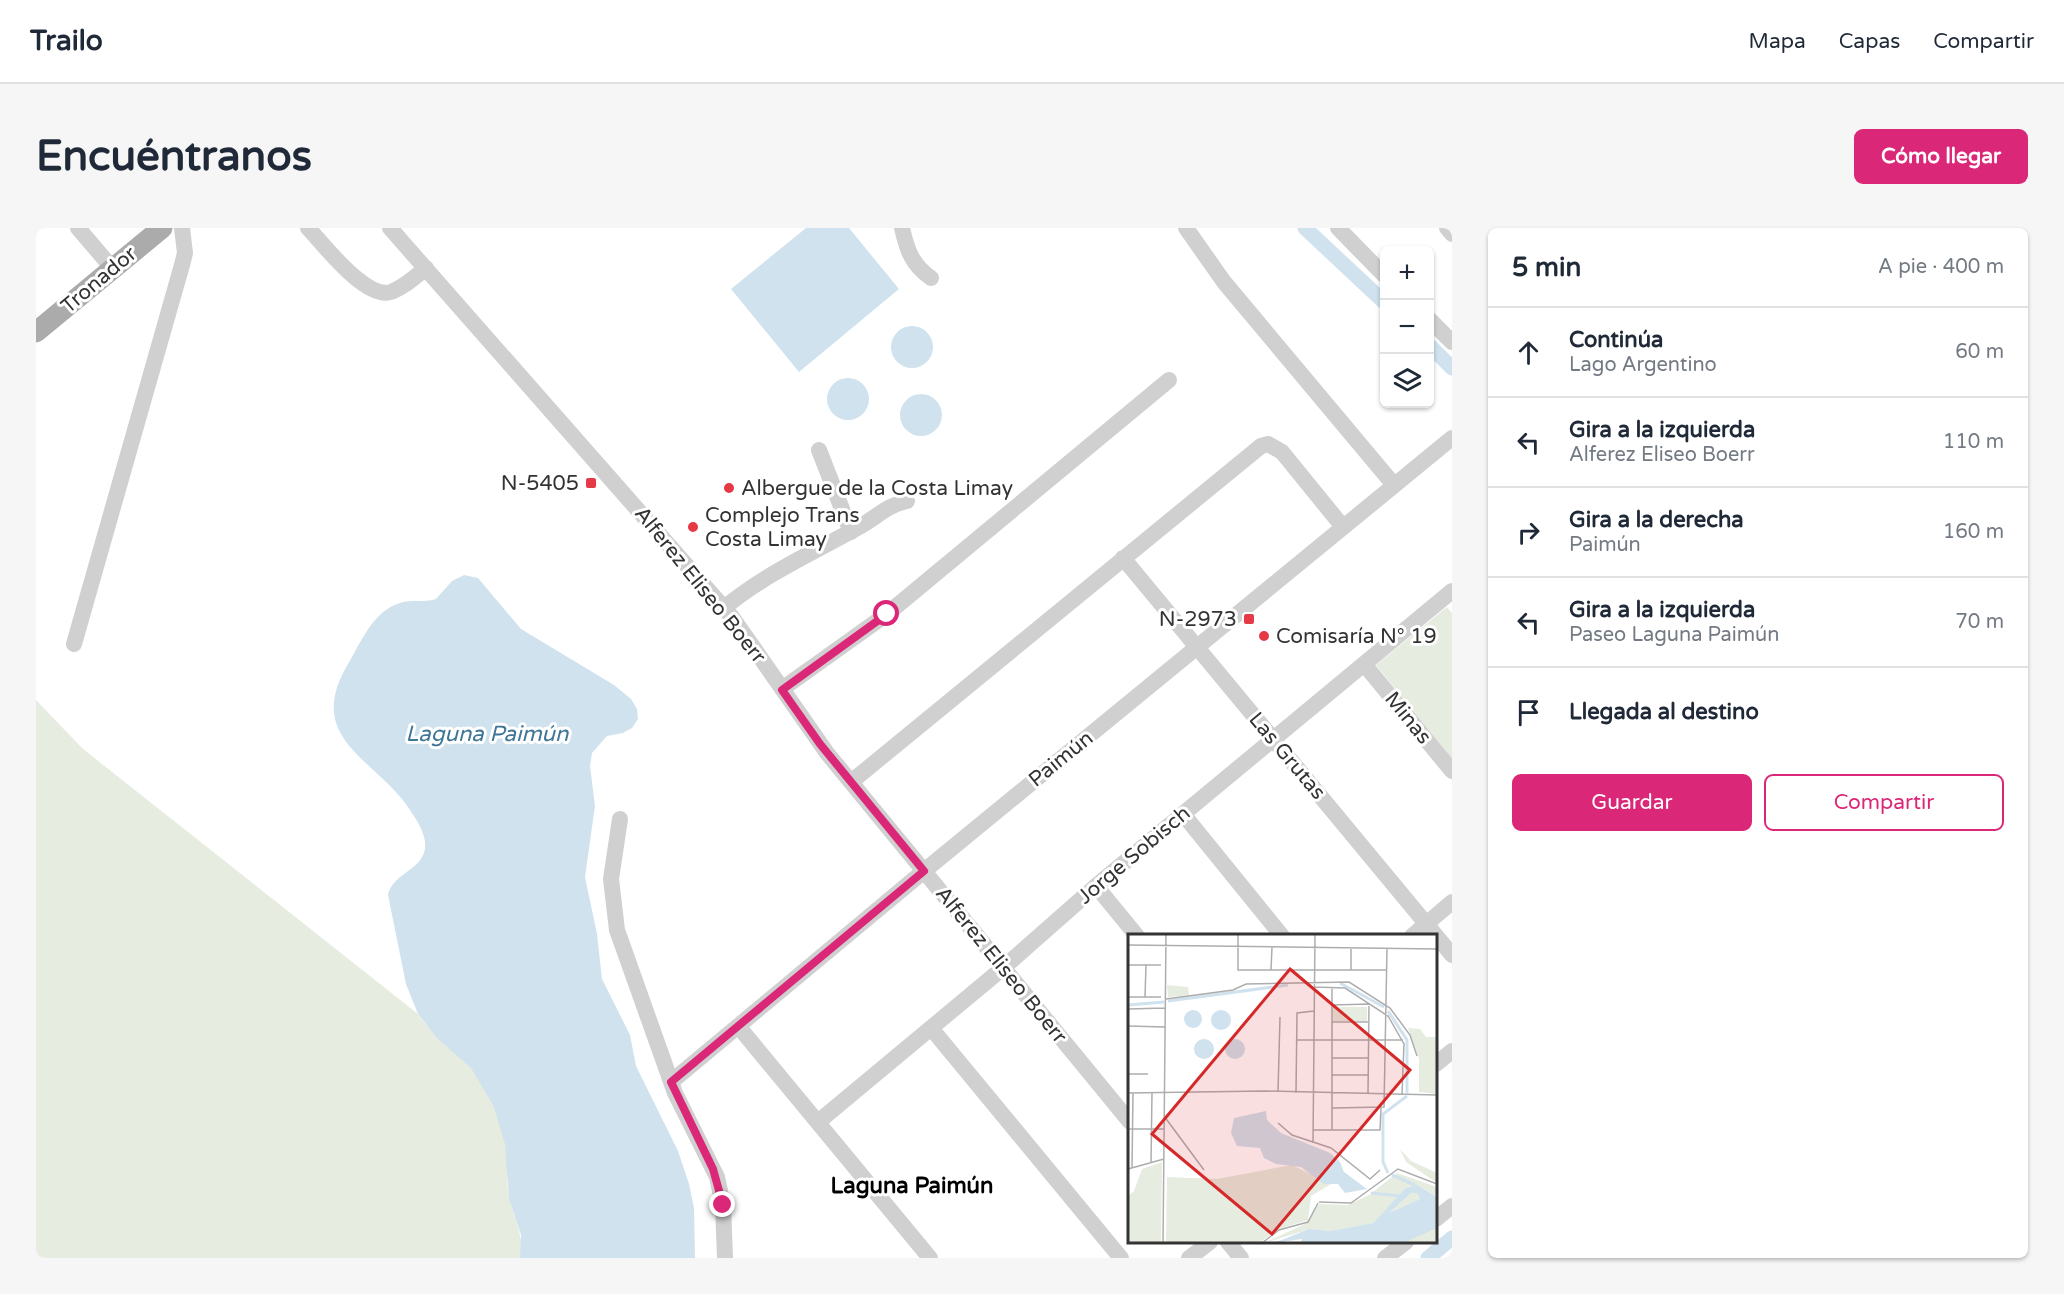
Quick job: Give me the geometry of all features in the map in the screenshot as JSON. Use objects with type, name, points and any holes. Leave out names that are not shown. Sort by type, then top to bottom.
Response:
[{"type":"main road","name":"Tronador","points":[[36,332],[162,228]]},
{"type":"street","points":[[78,228],[112,269]]},
{"type":"street","points":[[74,644],[182,265],[185,253],[182,228]]},
{"type":"street","points":[[308,228],[362,283],[380,293],[390,292],[426,268]]},
{"type":"street","name":"Alferez Eliseo Boerr","points":[[390,228],[724,608],[820,744],[850,782],[1128,1120]]},
{"type":"street","points":[[902,228],[910,256],[920,271],[931,278]]},
{"type":"street","points":[[1186,228],[1224,282],[1394,485]]},
{"type":"street","points":[[1338,228],[1380,271]]},
{"type":"street","points":[[1447,228],[1452,234]]},
{"type":"street","points":[[1434,324],[1452,342]]},
{"type":"street","points":[[782,690],[895,607],[1169,380]]},
{"type":"street","name":"Paimún","points":[[671,1082],[924,871],[1452,438]]},
{"type":"street","points":[[850,782],[1254,451],[1268,444],[1282,452],[1343,527]]},
{"type":"street","points":[[819,450],[851,532]]},
{"type":"street","points":[[724,608],[761,579],[851,532],[887,507],[907,501]]},
{"type":"street","name":"Las Grutas","points":[[1123,558],[1434,934]]},
{"type":"street","name":"Jorge Sobisch","points":[[818,1122],[1003,968],[1096,886],[1451,594]]},
{"type":"street","name":"Minas","points":[[1364,664],[1452,771]]},
{"type":"street","points":[[1183,814],[1280,934]]},
{"type":"street","points":[[620,819],[612,867],[614,916],[624,951],[671,1082],[717,1178],[723,1205],[725,1258]]},
{"type":"street","points":[[1096,886],[1135,934]]},
{"type":"street","points":[[1414,934],[1452,902]]},
{"type":"street","name":"Las Grutas","points":[[1437,937],[1452,955]]},
{"type":"street","points":[[738,1026],[930,1258]]},
{"type":"street","points":[[931,1028],[1121,1258]]},
{"type":"street","points":[[1437,1063],[1452,1051]]},
{"type":"street","points":[[1437,1218],[1452,1206]]},
{"type":"street","points":[[1189,1258],[1209,1243]]},
{"type":"street","points":[[1229,1243],[1241,1258]]},
{"type":"street","points":[[1385,1258],[1406,1243]]},
{"type":"shaded area","points":[[1447,607],[1452,613],[1452,759],[1376,665]]},
{"type":"shaded area","points":[[36,700],[83,749],[418,1014],[470,1066],[491,1098],[503,1135],[507,1159],[508,1191],[521,1241],[520,1258],[36,1258]]},
{"type":"water","points":[[806,228],[849,228],[899,289],[799,372],[731,289]]},
{"type":"water","points":[[912,326],[920,327],[927,332],[932,339],[932,355],[927,362],[920,367],[912,368],[904,367],[897,362],[892,355],[891,347],[892,339],[897,332],[904,327]]},
{"type":"water","points":[[848,378],[856,379],[863,384],[868,391],[868,407],[863,414],[856,419],[848,420],[840,419],[833,414],[828,407],[827,399],[828,391],[833,384],[840,379]]},
{"type":"water","points":[[921,394],[929,395],[936,400],[941,407],[941,423],[936,430],[929,435],[921,436],[913,435],[906,430],[901,423],[900,415],[901,407],[906,400],[913,395]]},
{"type":"water","name":"Laguna Paimún","points":[[464,575],[478,578],[521,629],[614,685],[631,699],[637,709],[638,719],[632,728],[623,733],[607,736],[592,753],[590,766],[595,806],[585,877],[597,934],[602,979],[630,1035],[636,1066],[678,1151],[689,1184],[694,1208],[695,1258],[520,1258],[521,1235],[509,1199],[505,1145],[494,1107],[471,1068],[437,1038],[418,1014],[406,984],[388,895],[396,881],[421,859],[425,842],[416,820],[398,794],[350,747],[339,731],[334,712],[336,690],[363,637],[382,613],[404,602],[436,599],[452,581]]},
{"type":"waterway","points":[[1305,228],[1382,300]]},
{"type":"waterway","points":[[1434,350],[1452,368]]},
{"type":"waterway","points":[[1428,1258],[1452,1238]]},
{"type":"place","name":"N-5405","points":[[591,483]]},
{"type":"place","name":"Albergue de la Costa Limay","points":[[729,488]]},
{"type":"place","name":"Complejo Trans Costa Limay","points":[[693,527]]},
{"type":"place","name":"N-2973","points":[[1249,619]]},
{"type":"place","name":"Comisaría N° 19","points":[[1264,636]]},
{"type":"district","name":"Laguna Paimún","points":[[912,1186]]},
{"type":"route","points":[[723,1205],[713,1169],[671,1082],[924,871],[820,744],[782,690],[887,614]]}]
